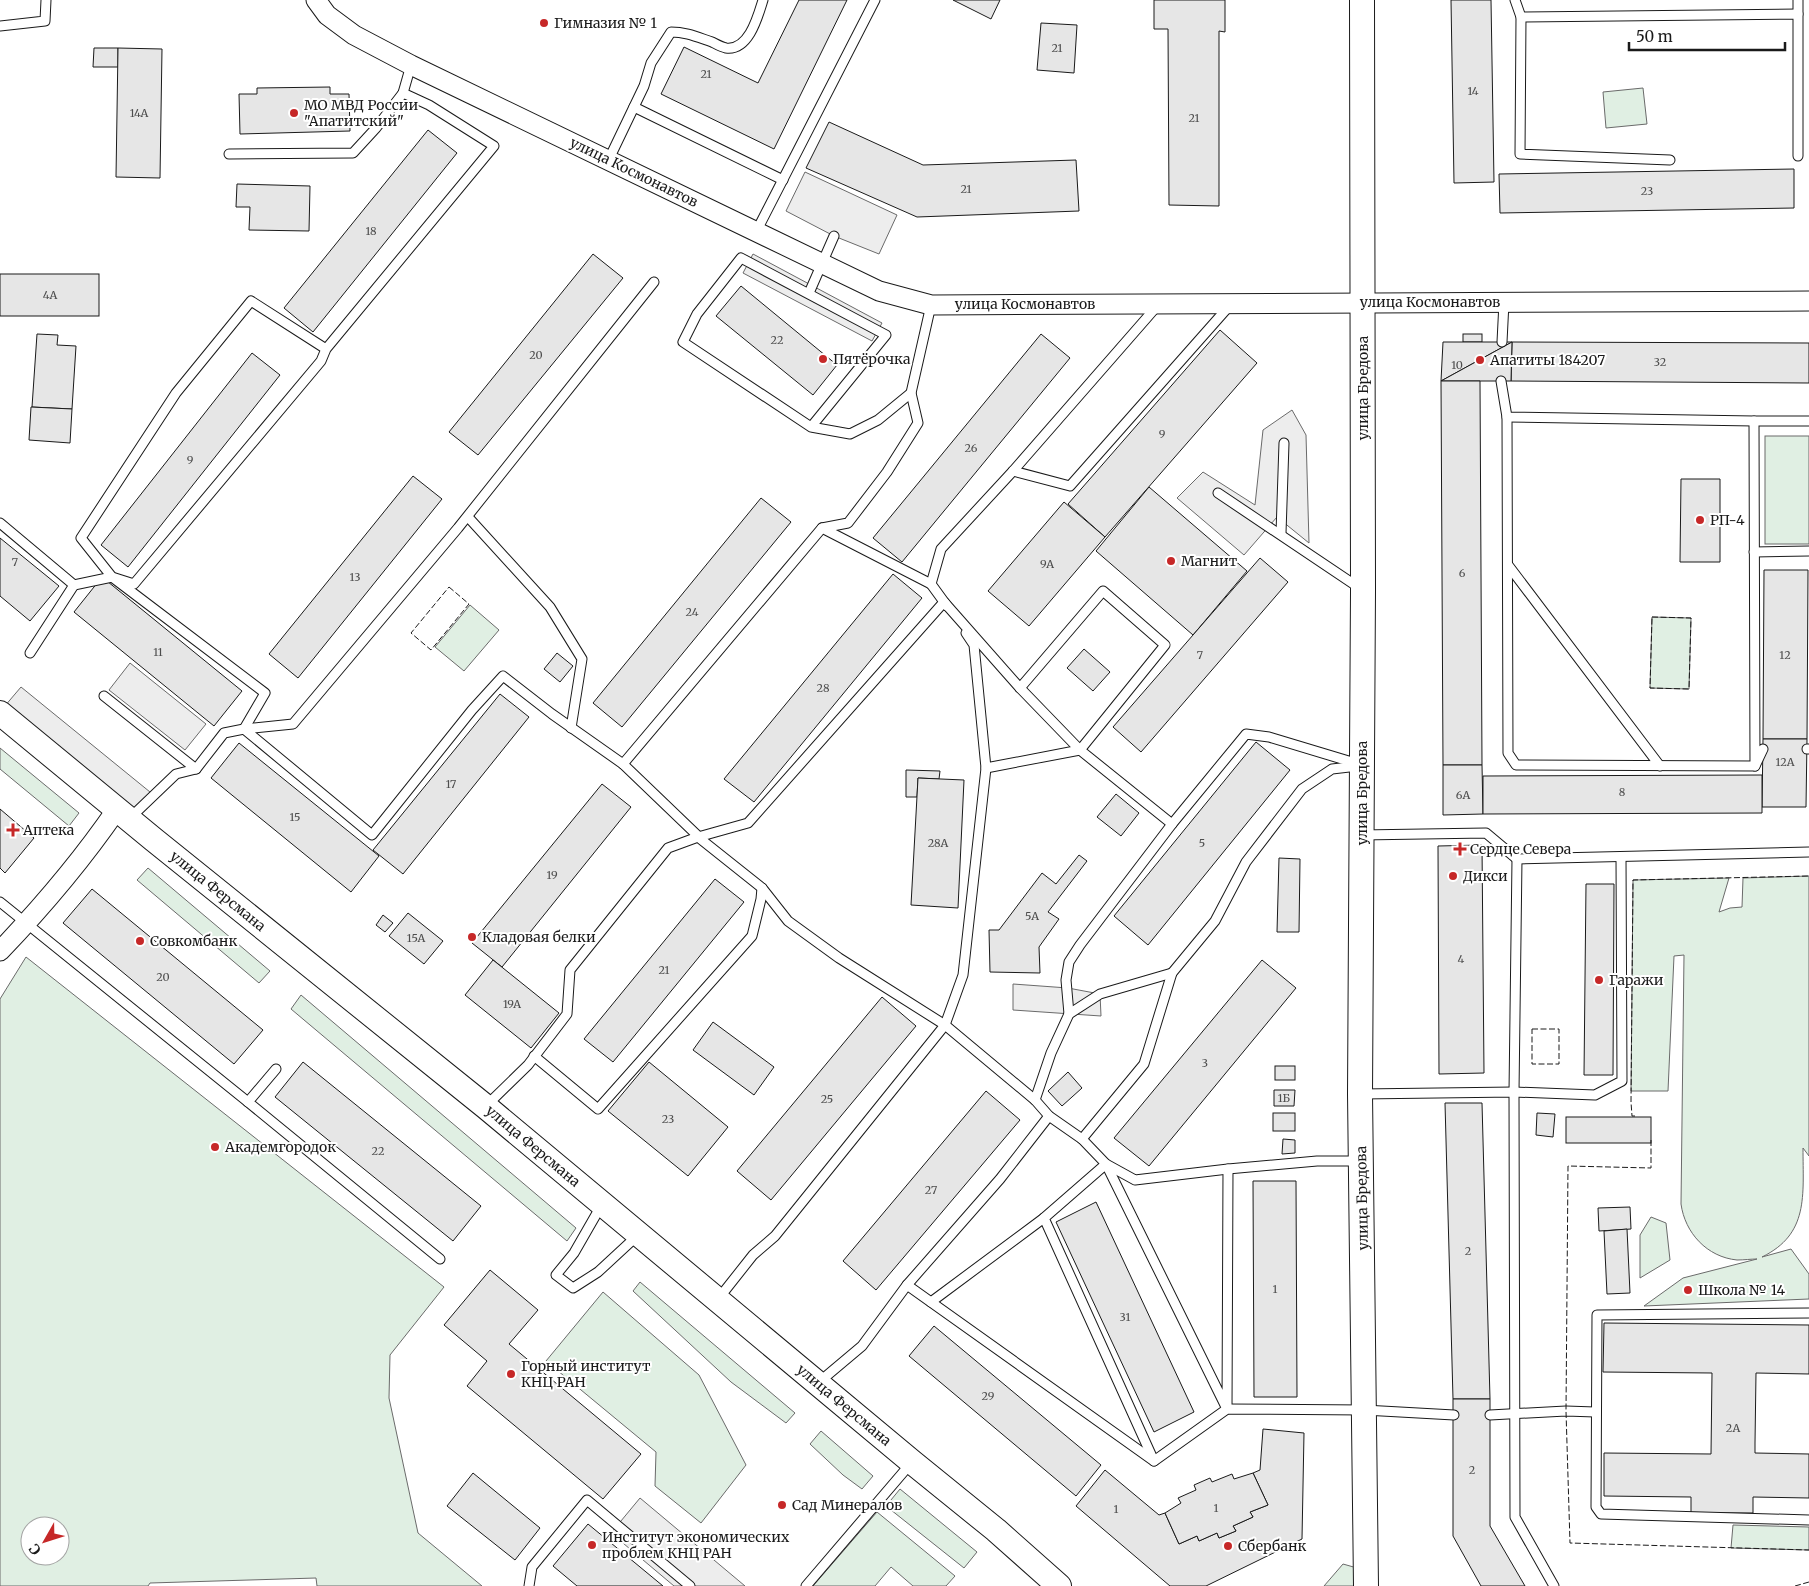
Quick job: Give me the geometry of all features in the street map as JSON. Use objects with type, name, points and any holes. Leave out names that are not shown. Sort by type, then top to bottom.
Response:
[{"type":"street","name":"улица Космонавтов","points":[[316,0],[327,15],[354,35],[411,65],[609,159],[822,264],[879,290],[930,305],[1232,302],[1809,301]]},
{"type":"street","name":"улица Бредова","points":[[1362,0],[1363,591],[1360,1094],[1366,1586]]},
{"type":"street","name":"улица Ферсмана","points":[[0,713],[486,1107],[996,1530],[1059,1586]]},
{"type":"street","points":[[0,951],[123,814]]},
{"type":"lane","points":[[0,26],[45,22],[46,0]]},
{"type":"lane","points":[[609,159],[644,86],[651,63],[671,32],[685,32],[727,48],[738,46],[748,37],[764,0]]},
{"type":"lane","points":[[756,232],[875,0]]},
{"type":"lane","points":[[1515,0],[1521,17],[1520,154],[1670,160]]},
{"type":"lane","points":[[1798,0],[1798,156]]},
{"type":"lane","points":[[1521,17],[1798,14]]},
{"type":"lane","points":[[229,154],[353,153],[376,128],[403,93],[411,65]]},
{"type":"lane","points":[[30,653],[74,585],[112,577],[134,584],[321,361],[326,349],[494,146],[429,105],[403,93]]},
{"type":"lane","points":[[634,107],[783,180]]},
{"type":"lane","points":[[809,293],[834,236]]},
{"type":"lane","points":[[811,427],[886,335],[741,258],[697,314],[683,342],[811,427],[850,434],[878,420],[911,393]]},
{"type":"lane","points":[[123,814],[176,774],[196,769],[224,733],[293,724],[468,517],[654,282]]},
{"type":"lane","points":[[244,729],[265,693],[112,577],[81,538],[176,393],[251,301],[326,349]]},
{"type":"lane","points":[[1013,470],[1070,486],[1232,302]]},
{"type":"lane","points":[[1502,342],[1504,302]]},
{"type":"lane","points":[[931,584],[941,549],[1160,303]]},
{"type":"lane","points":[[623,764],[822,528],[848,522],[887,472],[918,423],[911,393],[930,305]]},
{"type":"lane","points":[[1501,381],[1508,417],[1508,753],[1516,766],[1755,766]]},
{"type":"lane","points":[[1508,417],[1809,421]]},
{"type":"lane","points":[[1754,421],[1755,766]]},
{"type":"lane","points":[[1281,534],[1284,443]]},
{"type":"lane","points":[[1218,493],[1363,591]]},
{"type":"lane","points":[[468,517],[550,607],[582,659],[571,728]]},
{"type":"lane","points":[[0,523],[74,585]]},
{"type":"lane","points":[[717,1300],[754,1255],[775,1236],[945,1025],[964,975],[986,768],[974,645],[931,584],[822,528]]},
{"type":"lane","points":[[1754,552],[1809,551]]},
{"type":"lane","points":[[1508,565],[1660,766]]},
{"type":"lane","points":[[986,768],[1080,750],[1165,645],[1103,591],[1020,688]]},
{"type":"lane","points":[[944,602],[1020,688],[1080,750],[1172,824]]},
{"type":"lane","points":[[486,1107],[528,1065],[567,1014],[570,970],[668,848],[698,836],[748,823],[944,602]]},
{"type":"lane","points":[[244,729],[372,835],[472,710],[503,676],[571,728],[623,764],[698,836],[762,888],[788,921],[839,958],[945,1025],[1035,1100],[1049,1116],[1082,1138],[1106,1164],[1227,1409]]},
{"type":"lane","points":[[104,696],[196,769]]},
{"type":"lane","points":[[1035,1100],[1051,1053],[1069,1014],[1066,980],[1069,962],[1172,824],[1246,734],[1269,737],[1362,766]]},
{"type":"lane","points":[[1755,766],[1763,749]]},
{"type":"lane","points":[[1082,1138],[1144,1064],[1172,973],[1215,921],[1246,862],[1302,789],[1332,769],[1362,766]]},
{"type":"lane","points":[[1362,835],[1486,833],[1518,859],[1809,852]]},
{"type":"lane","points":[[1360,1094],[1514,1092],[1595,1095],[1622,1081],[1621,856]]},
{"type":"lane","points":[[1518,859],[1514,1092],[1515,1517],[1554,1586]]},
{"type":"lane","points":[[534,1056],[598,1109],[752,936],[762,888]]},
{"type":"lane","points":[[0,902],[440,1259]]},
{"type":"lane","points":[[1069,1014],[1100,994],[1172,973]]},
{"type":"lane","points":[[248,1102],[276,1069]]},
{"type":"lane","points":[[818,1383],[862,1346],[907,1286],[1000,1178],[1049,1116]]},
{"type":"lane","points":[[1106,1164],[1135,1180],[1317,1161],[1361,1161]]},
{"type":"lane","points":[[931,1302],[1044,1218],[1106,1164]]},
{"type":"lane","points":[[1227,1409],[1228,1169]]},
{"type":"lane","points":[[603,1204],[574,1253],[556,1275],[573,1288],[598,1272],[639,1234]]},
{"type":"lane","points":[[1044,1218],[1154,1461]]},
{"type":"lane","points":[[907,1286],[1154,1461]]},
{"type":"lane","points":[[1809,1313],[1597,1315],[1595,1412],[1596,1507],[1602,1514],[1809,1520]]},
{"type":"lane","points":[[1154,1461],[1227,1409],[1364,1410],[1454,1415]]},
{"type":"lane","points":[[1490,1415],[1595,1412]]},
{"type":"lane","points":[[806,1586],[912,1462]]},
{"type":"lane","points":[[529,1586],[532,1567],[587,1500],[690,1586]]},
{"type":"green space","points":[[1643,88],[1647,124],[1606,128],[1603,92]]},
{"type":"green space","points":[[1765,436],[1809,436],[1809,544],[1765,544]]},
{"type":"green space","points":[[470,605],[499,630],[464,671],[435,647]]},
{"type":"green space","points":[[1652,617],[1691,618],[1689,689],[1650,688]]},
{"type":"green space","points":[[0,748],[79,813],[69,826],[0,769]]},
{"type":"green space","points":[[148,868],[270,971],[259,983],[137,880]]},
{"type":"green space","points":[[1809,876],[1809,1156],[1803,1148],[1802,1198],[1796,1225],[1777,1248],[1762,1257],[1791,1249],[1809,1274],[1809,1299],[1644,1306],[1683,1278],[1757,1259],[1737,1260],[1726,1258],[1707,1249],[1693,1234],[1683,1215],[1681,1204],[1684,955],[1674,956],[1668,1091],[1631,1091],[1633,880],[1729,878],[1719,912],[1730,908],[1742,907],[1743,878]]},
{"type":"green space","points":[[26,957],[444,1287],[390,1355],[389,1398],[418,1533],[482,1586],[317,1586],[316,1578],[150,1583],[148,1586],[0,1586],[0,999]]},
{"type":"green space","points":[[301,995],[576,1228],[567,1241],[291,1009]]},
{"type":"green space","points":[[1651,1217],[1666,1223],[1670,1260],[1640,1278],[1640,1235]]},
{"type":"green space","points":[[640,1282],[795,1413],[786,1423],[731,1382],[633,1291]]},
{"type":"green space","points":[[603,1292],[699,1375],[746,1465],[701,1523],[655,1486],[656,1452],[546,1361]]},
{"type":"green space","points":[[821,1431],[873,1476],[862,1489],[843,1475],[810,1444]]},
{"type":"green space","points":[[900,1489],[977,1552],[964,1568],[886,1506]]},
{"type":"green space","points":[[877,1512],[955,1576],[946,1586],[913,1586],[891,1567],[875,1586],[813,1586]]},
{"type":"green space","points":[[1733,1525],[1809,1527],[1809,1550],[1731,1548]]},
{"type":"green space","points":[[1343,1564],[1357,1568],[1354,1586],[1324,1586]]},
{"type":"shaded area","points":[[805,172],[897,215],[879,254],[834,236],[786,211]]},
{"type":"shaded area","points":[[753,254],[882,323],[872,341],[743,273]]},
{"type":"shaded area","points":[[1292,410],[1306,435],[1309,543],[1277,517],[1244,555],[1177,498],[1203,472],[1255,505],[1263,430]]},
{"type":"shaded area","points":[[130,663],[206,724],[185,750],[109,690]]},
{"type":"shaded area","points":[[21,687],[150,792],[133,812],[4,707]]},
{"type":"shaded area","points":[[1013,984],[1068,988],[1100,994],[1101,1016],[1013,1010]]},
{"type":"shaded area","points":[[640,1498],[745,1586],[674,1586],[611,1533]]},
{"type":"building","points":[[799,0],[847,0],[774,149],[661,94],[684,47],[758,83]]},
{"type":"building","points":[[953,0],[1000,0],[991,19]]},
{"type":"building","points":[[1154,0],[1225,0],[1225,32],[1219,31],[1219,206],[1169,205],[1168,29],[1154,29]]},
{"type":"building","points":[[1451,0],[1491,0],[1494,182],[1454,183]]},
{"type":"building","points":[[1041,23],[1077,25],[1074,73],[1037,70]]},
{"type":"building","points":[[94,48],[118,48],[118,67],[93,67]]},
{"type":"building","points":[[118,48],[162,49],[160,178],[116,177]]},
{"type":"building","name":"МО МВД России \"Апатитский\"","points":[[330,87],[330,94],[349,94],[350,131],[240,134],[239,94],[257,94],[257,88]]},
{"type":"building","points":[[829,122],[923,165],[1076,160],[1079,211],[917,217],[806,168]]},
{"type":"building","points":[[428,130],[457,153],[313,332],[284,308]]},
{"type":"building","points":[[1794,169],[1794,208],[1500,213],[1499,174]]},
{"type":"building","points":[[237,184],[310,186],[309,231],[249,230],[250,207],[236,207]]},
{"type":"building","points":[[593,254],[623,278],[478,455],[449,432]]},
{"type":"building","points":[[0,274],[99,274],[99,316],[0,316]]},
{"type":"building","points":[[741,286],[837,365],[813,395],[716,316]]},
{"type":"building","points":[[1220,330],[1257,363],[1105,537],[1068,504]]},
{"type":"building","points":[[37,334],[58,335],[57,345],[76,346],[72,409],[32,407]]},
{"type":"building","points":[[1041,334],[1070,358],[902,562],[873,538]]},
{"type":"building","points":[[1463,334],[1482,334],[1482,342],[1463,342]]},
{"type":"building","points":[[1443,342],[1512,342],[1441,381]]},
{"type":"building","points":[[1512,342],[1809,343],[1809,383],[1511,381]]},
{"type":"building","points":[[1512,342],[1511,381],[1441,381]]},
{"type":"building","points":[[252,353],[280,375],[128,567],[101,545]]},
{"type":"building","points":[[1441,381],[1480,381],[1482,765],[1443,765]]},
{"type":"building","points":[[31,407],[72,409],[70,443],[29,440]]},
{"type":"building","points":[[413,476],[442,499],[298,678],[269,654]]},
{"type":"building","name":"РП-4","points":[[1681,479],[1720,479],[1720,562],[1680,562]]},
{"type":"building","name":"Магнит","points":[[1149,487],[1247,571],[1193,635],[1096,551]]},
{"type":"building","points":[[761,498],[791,522],[622,727],[593,703]]},
{"type":"building","points":[[1064,502],[1105,537],[1029,626],[988,591]]},
{"type":"building","points":[[0,538],[59,586],[30,621],[0,596]]},
{"type":"building","points":[[1260,558],[1288,582],[1141,752],[1113,727]]},
{"type":"building","points":[[1764,570],[1808,570],[1807,739],[1763,739]]},
{"type":"building","points":[[893,574],[922,598],[754,802],[724,779]]},
{"type":"building","points":[[102,577],[242,691],[214,726],[74,612]]},
{"type":"building","points":[[1084,649],[1110,672],[1093,691],[1067,668]]},
{"type":"building","points":[[557,653],[573,666],[560,682],[544,669]]},
{"type":"building","points":[[500,694],[529,717],[403,874],[373,850]]},
{"type":"building","points":[[1763,739],[1807,739],[1806,807],[1762,807]]},
{"type":"building","points":[[1256,742],[1290,770],[1148,945],[1114,916]]},
{"type":"building","points":[[239,743],[379,856],[351,892],[211,778]]},
{"type":"building","points":[[1443,765],[1482,765],[1483,814],[1443,815]]},
{"type":"building","points":[[906,770],[940,771],[939,779],[918,778],[917,797],[906,797]]},
{"type":"building","points":[[1762,775],[1762,813],[1483,814],[1483,776]]},
{"type":"building","points":[[918,778],[964,780],[958,908],[911,905]]},
{"type":"building","points":[[602,784],[631,807],[502,967],[472,943]]},
{"type":"building","points":[[1116,794],[1139,813],[1121,836],[1097,817]]},
{"type":"building","points":[[0,809],[34,838],[5,873],[0,868]]},
{"type":"building","points":[[1482,845],[1484,1073],[1439,1074],[1438,846]]},
{"type":"building","points":[[1079,855],[1087,861],[1048,912],[1059,919],[1039,947],[1040,973],[990,972],[989,930],[999,930],[1042,873],[1056,884]]},
{"type":"building","points":[[1279,858],[1300,859],[1299,932],[1277,932]]},
{"type":"building","points":[[715,879],[744,902],[613,1062],[584,1039]]},
{"type":"building","name":"Гаражи","points":[[1586,884],[1614,884],[1613,1075],[1584,1075]]},
{"type":"building","points":[[92,889],[263,1030],[234,1064],[63,923]]},
{"type":"building","points":[[408,913],[443,941],[424,964],[389,936]]},
{"type":"building","points":[[383,915],[393,923],[385,932],[376,925]]},
{"type":"building","points":[[493,960],[559,1013],[531,1048],[465,995]]},
{"type":"building","points":[[1262,960],[1296,988],[1149,1166],[1114,1138]]},
{"type":"building","points":[[882,997],[916,1026],[771,1200],[737,1171]]},
{"type":"building","points":[[713,1022],[774,1067],[754,1095],[693,1050]]},
{"type":"building","points":[[303,1062],[481,1206],[453,1241],[275,1097]]},
{"type":"building","points":[[649,1062],[728,1127],[688,1176],[608,1111]]},
{"type":"building","points":[[1275,1066],[1295,1066],[1295,1080],[1275,1080]]},
{"type":"building","points":[[1068,1072],[1082,1088],[1062,1106],[1048,1091]]},
{"type":"building","points":[[1274,1090],[1295,1090],[1294,1106],[1274,1106]]},
{"type":"building","points":[[986,1091],[1020,1120],[876,1290],[843,1261]]},
{"type":"building","points":[[1445,1103],[1482,1103],[1490,1399],[1453,1399]]},
{"type":"building","points":[[1273,1113],[1295,1113],[1295,1131],[1273,1131]]},
{"type":"building","points":[[1537,1113],[1555,1114],[1553,1137],[1536,1135]]},
{"type":"building","points":[[1566,1117],[1651,1117],[1651,1143],[1566,1143]]},
{"type":"building","points":[[1283,1139],[1295,1140],[1295,1153],[1282,1154]]},
{"type":"building","points":[[1253,1181],[1296,1181],[1297,1397],[1254,1397]]},
{"type":"building","points":[[1096,1202],[1194,1412],[1154,1432],[1056,1222]]},
{"type":"building","points":[[1630,1207],[1631,1229],[1599,1231],[1598,1208]]},
{"type":"building","points":[[1627,1229],[1630,1293],[1607,1294],[1604,1231]]},
{"type":"building","name":"Горный институт КНЦ РАН","points":[[490,1270],[538,1310],[509,1344],[641,1454],[603,1499],[467,1386],[487,1361],[444,1325]]},
{"type":"building","points":[[1604,1323],[1809,1325],[1809,1374],[1756,1373],[1755,1453],[1809,1454],[1809,1498],[1753,1497],[1753,1513],[1691,1513],[1691,1497],[1604,1496],[1604,1453],[1711,1454],[1712,1373],[1603,1372]]},
{"type":"building","points":[[934,1326],[1101,1465],[1076,1496],[909,1356]]},
{"type":"building","points":[[1453,1399],[1490,1399],[1490,1526],[1525,1586],[1481,1586],[1453,1536]]},
{"type":"building","points":[[1263,1429],[1304,1433],[1302,1539],[1206,1586],[1170,1586],[1076,1506],[1105,1470],[1159,1515],[1165,1513],[1179,1544],[1197,1536],[1199,1541],[1217,1533],[1219,1538],[1236,1531],[1233,1526],[1253,1517],[1250,1512],[1268,1505],[1253,1473],[1260,1470]]},
{"type":"building","points":[[473,1473],[540,1528],[515,1560],[447,1506]]},
{"type":"building","points":[[1253,1473],[1268,1505],[1250,1512],[1253,1517],[1233,1526],[1236,1531],[1219,1538],[1217,1533],[1199,1541],[1197,1536],[1179,1544],[1165,1513],[1181,1503],[1178,1498],[1196,1490],[1194,1485],[1210,1478],[1212,1482],[1232,1474],[1234,1479]]},
{"type":"building","name":"Институт экономических проблем КНЦ РАН","points":[[588,1524],[663,1586],[577,1586],[553,1566]]},
{"type":"fence","points":[[449,587],[469,604],[431,650],[411,633],[449,587]]},
{"type":"fence","points":[[1652,617],[1691,618],[1689,689],[1650,688],[1652,617]]},
{"type":"fence","points":[[1635,1116],[1632,1116],[1631,1102],[1633,880],[1809,876]]},
{"type":"fence","points":[[1532,1029],[1559,1029],[1559,1064],[1532,1064],[1532,1029]]},
{"type":"fence","points":[[1651,1140],[1651,1168],[1568,1166],[1566,1411],[1570,1543],[1809,1550]]},
{"type":"fence","points":[[1795,1586],[1809,1582]]},
{"type":"place","name":"Гимназия № 1","points":[[544,23]]},
{"type":"place","name":"МО МВД России \"Апатитский\"","points":[[294,113]]},
{"type":"place","name":"Пятёрочка","points":[[823,359]]},
{"type":"place","name":"Апатиты 184207","points":[[1480,360]]},
{"type":"place","name":"РП-4","points":[[1700,520]]},
{"type":"place","name":"Магнит","points":[[1171,561]]},
{"type":"place","name":"Аптека","points":[[13,830]]},
{"type":"place","name":"Сердце Севера","points":[[1460,849]]},
{"type":"place","name":"Дикси","points":[[1453,876]]},
{"type":"place","name":"Кладовая белки","points":[[472,937]]},
{"type":"place","name":"Совкомбанк","points":[[140,941]]},
{"type":"place","name":"Гаражи","points":[[1599,980]]},
{"type":"place","name":"Академгородок","points":[[215,1147]]},
{"type":"place","name":"Школа № 14","points":[[1688,1290]]},
{"type":"place","name":"Горный институт КНЦ РАН","points":[[511,1374]]},
{"type":"place","name":"Сад Минералов","points":[[782,1505]]},
{"type":"place","name":"Институт экономических проблем КНЦ РАН","points":[[592,1545]]},
{"type":"place","name":"Сбербанк","points":[[1228,1546]]}]
